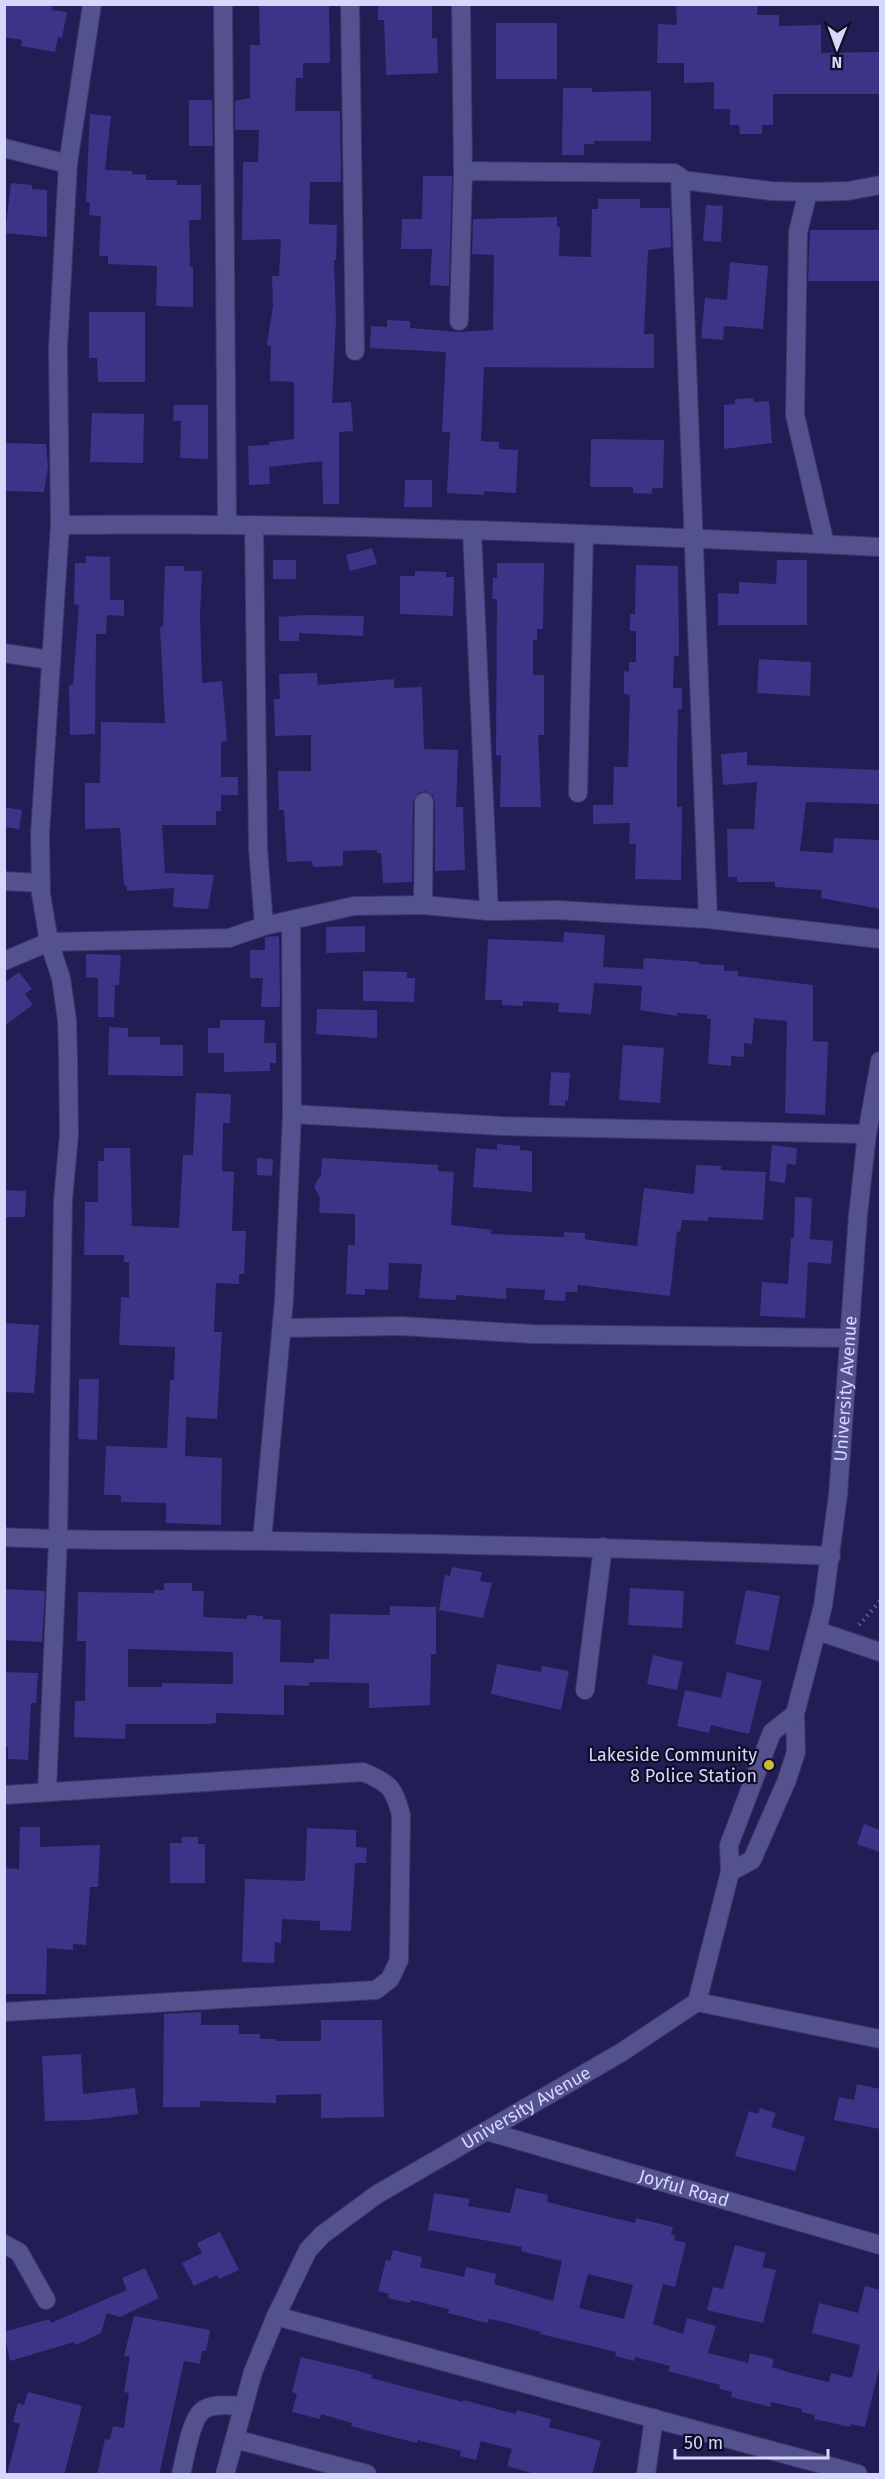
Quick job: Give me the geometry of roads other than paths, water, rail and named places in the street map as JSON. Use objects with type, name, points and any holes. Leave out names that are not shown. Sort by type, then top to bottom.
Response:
[{"type":"street","points":[[47,1790],[58,1540],[63,1200],[69,1134],[68,1020],[61,978],[49,942],[40,883],[40,834],[60,525],[58,348],[68,164],[92,4]]},
{"type":"street","points":[[223,4],[227,523]]},
{"type":"street","points":[[350,4],[355,351]]},
{"type":"street","points":[[459,321],[463,171],[462,4]]},
{"type":"street","points":[[4,148],[68,164]]},
{"type":"street","points":[[463,171],[674,173],[681,180],[692,538],[708,920]]},
{"type":"street","points":[[681,180],[771,191],[807,192],[848,191],[880,185]]},
{"type":"street","points":[[807,192],[798,232],[795,415],[825,544]]},
{"type":"street","points":[[60,525],[227,523],[584,534],[880,547]]},
{"type":"street","points":[[254,525],[258,664],[258,848],[264,926]]},
{"type":"street","points":[[472,531],[489,911]]},
{"type":"street","points":[[578,793],[584,534]]},
{"type":"street","points":[[4,652],[50,660]]},
{"type":"street","points":[[423,905],[424,802]]},
{"type":"street","points":[[4,881],[40,883]]},
{"type":"street","points":[[4,961],[49,942],[229,938],[264,926],[354,906],[423,905],[489,911],[558,910],[708,920],[880,939]]},
{"type":"street","points":[[262,1540],[276,1366],[282,1328],[292,1114],[291,920]]},
{"type":"street","name":"University Avenue","points":[[730,1872],[752,1860],[774,1813],[796,1752],[795,1714],[818,1631],[831,1556],[867,1134],[880,1061]]},
{"type":"street","points":[[292,1114],[502,1126],[867,1134]]},
{"type":"street","points":[[282,1328],[401,1326],[532,1334],[849,1338]]},
{"type":"street","points":[[4,1537],[58,1540],[262,1540],[603,1547],[831,1556]]},
{"type":"street","points":[[585,1690],[603,1547]]},
{"type":"street","points":[[818,1631],[880,1652]]},
{"type":"street","points":[[795,1714],[772,1732],[729,1845],[730,1872],[697,2002],[880,2039]]},
{"type":"street","points":[[4,1795],[47,1790],[363,1772],[384,1780],[395,1792],[401,1815],[399,1960],[390,1979],[376,1990],[149,2001],[4,2013]]},
{"type":"street","name":"University Avenue","points":[[225,2475],[253,2372],[276,2316],[308,2250],[322,2235],[376,2195],[622,2052],[697,2002]]},
{"type":"street","name":"Joyful Road","points":[[486,2131],[880,2245]]},
{"type":"street","points":[[4,2244],[19,2252],[46,2300]]},
{"type":"street","points":[[276,2316],[858,2475]]},
{"type":"street","points":[[181,2475],[194,2426],[202,2411],[214,2406],[244,2406]]},
{"type":"street","points":[[646,2475],[654,2418]]},
{"type":"street","points":[[235,2439],[368,2475]]},
{"type":"place","name":"Lakeside Community 8 Police Station","points":[[769,1765]]}]
